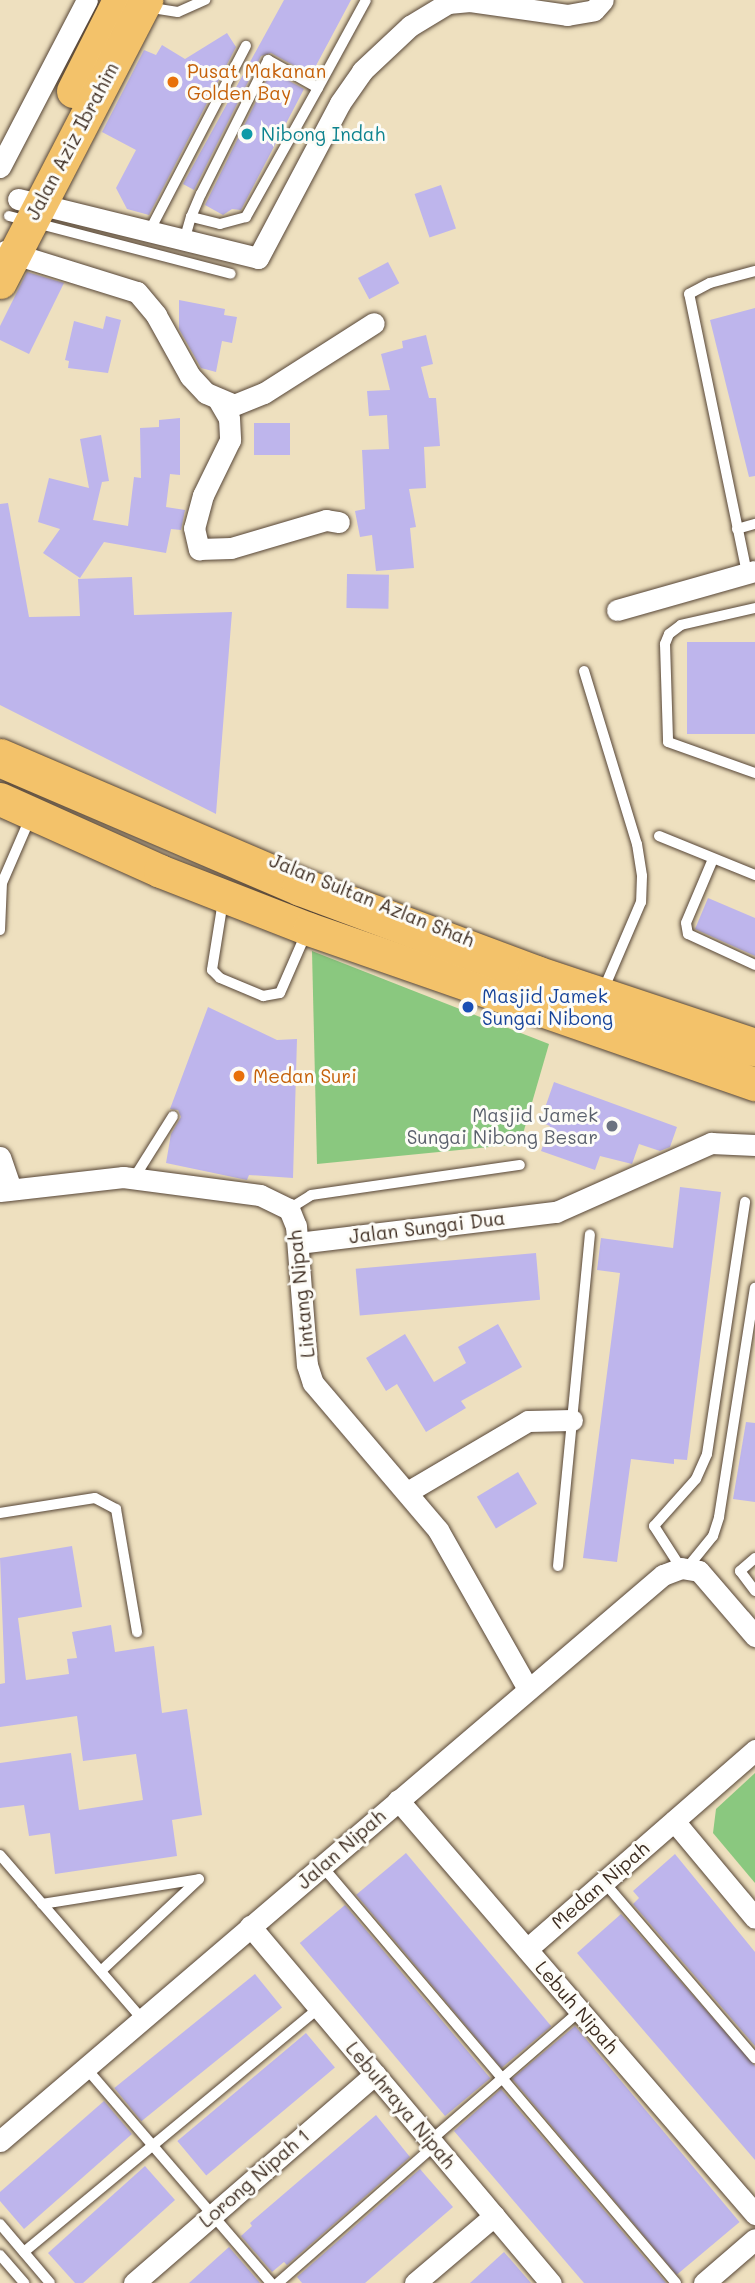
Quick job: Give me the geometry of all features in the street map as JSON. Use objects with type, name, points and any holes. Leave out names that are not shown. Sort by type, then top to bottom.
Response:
[{"type":"highway","name":"Jalan Sultan Azlan Shah","points":[[0,758],[339,902],[536,975],[755,1048]]},
{"type":"highway","name":"Jalan Sultan Azlan Shah","points":[[0,787],[268,902],[418,960],[755,1074]]},
{"type":"main road","name":"Jalan Aziz Ibrahim","points":[[14,232],[136,2]]},
{"type":"main road","name":"Jalan Sultan Azlan Shah","points":[[0,740],[353,896],[605,986],[755,1034]]},
{"type":"main road","points":[[0,799],[225,896],[309,929],[755,1084]]},
{"type":"street","points":[[0,167],[87,0]]},
{"type":"street","points":[[14,232],[149,232],[258,258],[318,137],[340,103],[362,71],[410,26],[448,3],[470,1],[568,15],[594,10],[603,0]]},
{"type":"street","points":[[14,232],[136,292],[156,315],[190,376],[219,401],[229,418],[230,440],[203,495],[194,528],[199,549],[231,548],[326,520],[339,522]]},
{"type":"street","points":[[219,401],[234,405],[249,401],[374,323]]},
{"type":"street","points":[[617,610],[751,572]]},
{"type":"street","name":"Jalan Sungai Dua","points":[[298,1243],[556,1212],[711,1143],[755,1145]]},
{"type":"street","points":[[0,1157],[6,1190]]},
{"type":"street","name":"Lintang Nipah","points":[[6,1190],[134,1178],[260,1195],[289,1209],[298,1243],[307,1365],[313,1383],[334,1412],[409,1491],[438,1530],[527,1687]]},
{"type":"street","points":[[409,1491],[528,1421],[572,1420]]},
{"type":"street","points":[[684,1568],[708,1578],[755,1636]]},
{"type":"street","name":"Jalan Nipah","points":[[0,2141],[527,1687],[663,1575],[684,1568]]},
{"type":"street","name":"Medan Nipah","points":[[527,1949],[755,1750]]},
{"type":"street","name":"Lebuh Nipah","points":[[398,1800],[755,2214]]},
{"type":"street","points":[[674,1821],[755,1918]]},
{"type":"street","name":"Lebuhraya Nipah","points":[[250,1926],[551,2283]]},
{"type":"street","name":"Lorong Nipah 1","points":[[134,2283],[375,2074]]},
{"type":"street","points":[[415,2283],[494,2216]]},
{"type":"street","points":[[704,2283],[755,2239]]},
{"type":"lane","points":[[136,2],[178,12],[205,0]]},
{"type":"lane","points":[[191,217],[229,224],[253,210],[366,0]]},
{"type":"lane","points":[[149,232],[246,46]]},
{"type":"lane","points":[[184,241],[191,217],[268,61],[318,88]]},
{"type":"lane","points":[[14,232],[231,274]]},
{"type":"lane","points":[[751,572],[737,529],[689,294],[710,283],[755,271]]},
{"type":"lane","points":[[737,529],[755,524]]},
{"type":"lane","points":[[755,608],[681,625],[669,634],[666,657],[668,742],[755,773]]},
{"type":"lane","points":[[584,671],[637,844],[642,876],[641,902],[605,986]]},
{"type":"lane","points":[[0,930],[2,883],[32,813]]},
{"type":"lane","points":[[659,836],[755,875]]},
{"type":"lane","points":[[713,859],[686,923],[688,934],[755,965]]},
{"type":"lane","points":[[225,896],[216,921],[212,970],[220,978],[263,996],[280,993],[309,929]]},
{"type":"lane","points":[[134,1178],[173,1116]]},
{"type":"lane","points":[[289,1209],[310,1195],[520,1165]]},
{"type":"lane","points":[[745,1202],[707,1454],[696,1479],[654,1526],[684,1568],[713,1536],[719,1517],[755,1288]]},
{"type":"lane","points":[[558,1566],[590,1235]]},
{"type":"lane","points":[[0,1513],[96,1499],[116,1510],[137,1632]]},
{"type":"lane","points":[[755,1558],[740,1571],[755,1591]]},
{"type":"lane","points":[[0,1855],[142,2019]]},
{"type":"lane","points":[[322,1866],[676,2283]]},
{"type":"lane","points":[[42,1904],[199,1879],[101,1971]]},
{"type":"lane","points":[[604,1882],[755,2058]]},
{"type":"lane","points":[[24,2252],[319,2008]]},
{"type":"lane","points":[[278,2283],[502,2078],[580,2011]]},
{"type":"lane","points":[[86,2068],[271,2283]]},
{"type":"lane","points":[[0,2224],[50,2283]]},
{"type":"lane","points":[[0,2255],[24,2283]]},
{"type":"green space","points":[[312,951],[549,1044],[520,1144],[317,1164]]},
{"type":"green space","points":[[755,1773],[755,1883],[713,1833],[716,1809]]},
{"type":"building","points":[[284,0],[351,0],[311,75],[271,53],[261,56],[194,190],[183,184]]},
{"type":"building","points":[[227,33],[236,47],[149,215],[127,209],[116,188],[136,150],[102,132],[144,50],[156,55],[162,45],[185,59]]},
{"type":"building","points":[[271,71],[304,89],[241,210],[232,209],[223,215],[205,205]]},
{"type":"building","points":[[441,185],[456,228],[430,238],[415,194]]},
{"type":"building","points":[[388,262],[399,283],[369,299],[358,278]]},
{"type":"building","points":[[27,272],[64,283],[29,354],[0,340],[0,326]]},
{"type":"building","points":[[179,300],[225,309],[224,315],[237,317],[232,343],[222,341],[216,372],[201,368],[179,329]]},
{"type":"building","points":[[755,308],[755,476],[749,477],[710,320]]},
{"type":"building","points":[[106,316],[121,320],[108,373],[68,368],[69,361],[65,360],[74,321],[103,329]]},
{"type":"building","points":[[426,335],[433,364],[421,367],[429,398],[436,398],[440,446],[424,447],[426,488],[409,489],[416,527],[410,528],[414,568],[376,571],[372,535],[360,537],[355,511],[365,509],[362,450],[389,449],[387,415],[369,416],[367,391],[390,390],[381,354],[403,348],[402,341]]},
{"type":"building","points":[[180,418],[180,475],[170,474],[166,507],[185,510],[181,530],[171,529],[166,553],[104,542],[80,578],[43,553],[60,529],[38,522],[49,478],[89,488],[80,439],[101,435],[109,481],[102,482],[93,520],[128,526],[134,477],[141,478],[140,428],[159,427],[159,420]]},
{"type":"building","points":[[254,423],[290,423],[290,455],[254,455]]},
{"type":"building","points":[[8,503],[29,617],[80,616],[78,579],[132,577],[134,615],[232,612],[216,814],[0,705],[0,504]]},
{"type":"building","points":[[347,574],[389,575],[388,609],[346,608]]},
{"type":"building","points":[[687,642],[755,642],[755,734],[687,734]]},
{"type":"building","points":[[708,898],[755,918],[755,956],[695,929]]},
{"type":"building","name":"Medan Suri","points":[[208,1007],[277,1040],[297,1039],[293,1178],[249,1175],[247,1180],[166,1163],[171,1134],[181,1117],[178,1110],[170,1109]]},
{"type":"building","name":"Masjid Jamek Sungai Nibong Besar","points":[[554,1082],[677,1127],[670,1147],[660,1151],[639,1144],[632,1164],[600,1156],[595,1170],[541,1151],[550,1126],[540,1122]]},
{"type":"building","points":[[680,1187],[721,1192],[687,1460],[674,1459],[674,1464],[631,1459],[617,1562],[583,1558],[620,1273],[597,1270],[601,1238],[673,1248]]},
{"type":"building","points":[[536,1253],[540,1300],[360,1316],[356,1269]]},
{"type":"building","points":[[498,1324],[522,1367],[461,1401],[466,1408],[426,1432],[397,1384],[386,1391],[366,1358],[405,1334],[434,1382],[466,1363],[458,1347]]},
{"type":"building","points":[[746,1422],[755,1423],[755,1502],[733,1499]]},
{"type":"building","points":[[518,1472],[537,1504],[496,1528],[477,1497]]},
{"type":"building","points":[[72,1546],[82,1607],[18,1618],[26,1680],[69,1674],[67,1659],[77,1658],[72,1632],[111,1625],[115,1652],[154,1646],[162,1713],[187,1709],[202,1815],[172,1820],[177,1856],[55,1874],[50,1833],[29,1836],[24,1805],[0,1808],[0,1763],[71,1753],[79,1810],[143,1800],[136,1754],[83,1761],[77,1716],[0,1727],[0,1684],[5,1683],[0,1558]]},
{"type":"building","points":[[406,1853],[551,2026],[501,2068],[356,1895]]},
{"type":"building","points":[[675,1854],[755,1952],[755,2046],[633,1904],[639,1898],[633,1891]]},
{"type":"building","points":[[345,1905],[490,2078],[445,2116],[300,1943]]},
{"type":"building","points":[[621,1914],[755,2066],[755,2160],[577,1953]]},
{"type":"building","points":[[255,1974],[282,2007],[141,2121],[114,2088]]},
{"type":"building","points":[[575,2026],[740,2222],[677,2275],[512,2079]]},
{"type":"building","points":[[306,2033],[335,2067],[206,2175],[177,2141]]},
{"type":"building","points":[[501,2089],[666,2283],[584,2283],[454,2131]]},
{"type":"building","points":[[104,2101],[132,2134],[24,2229],[0,2201],[0,2192]]},
{"type":"building","points":[[376,2115],[410,2157],[287,2265],[284,2262],[272,2272],[241,2236],[252,2226],[250,2223]]},
{"type":"building","points":[[145,2166],[175,2200],[83,2283],[75,2283],[48,2253]]},
{"type":"building","points":[[420,2169],[453,2207],[365,2283],[302,2283],[297,2277]]},
{"type":"building","points":[[229,2247],[260,2283],[189,2283]]},
{"type":"building","points":[[504,2252],[531,2283],[470,2283]]},
{"type":"place","name":"Pusat Makanan Golden Bay","points":[[173,82]]},
{"type":"place","name":"Nibong Indah","points":[[247,134]]},
{"type":"place","name":"Masjid Jamek Sungai Nibong","points":[[468,1007]]},
{"type":"place","name":"Medan Suri","points":[[239,1076]]},
{"type":"place","name":"Masjid Jamek Sungai Nibong Besar","points":[[612,1126]]}]
